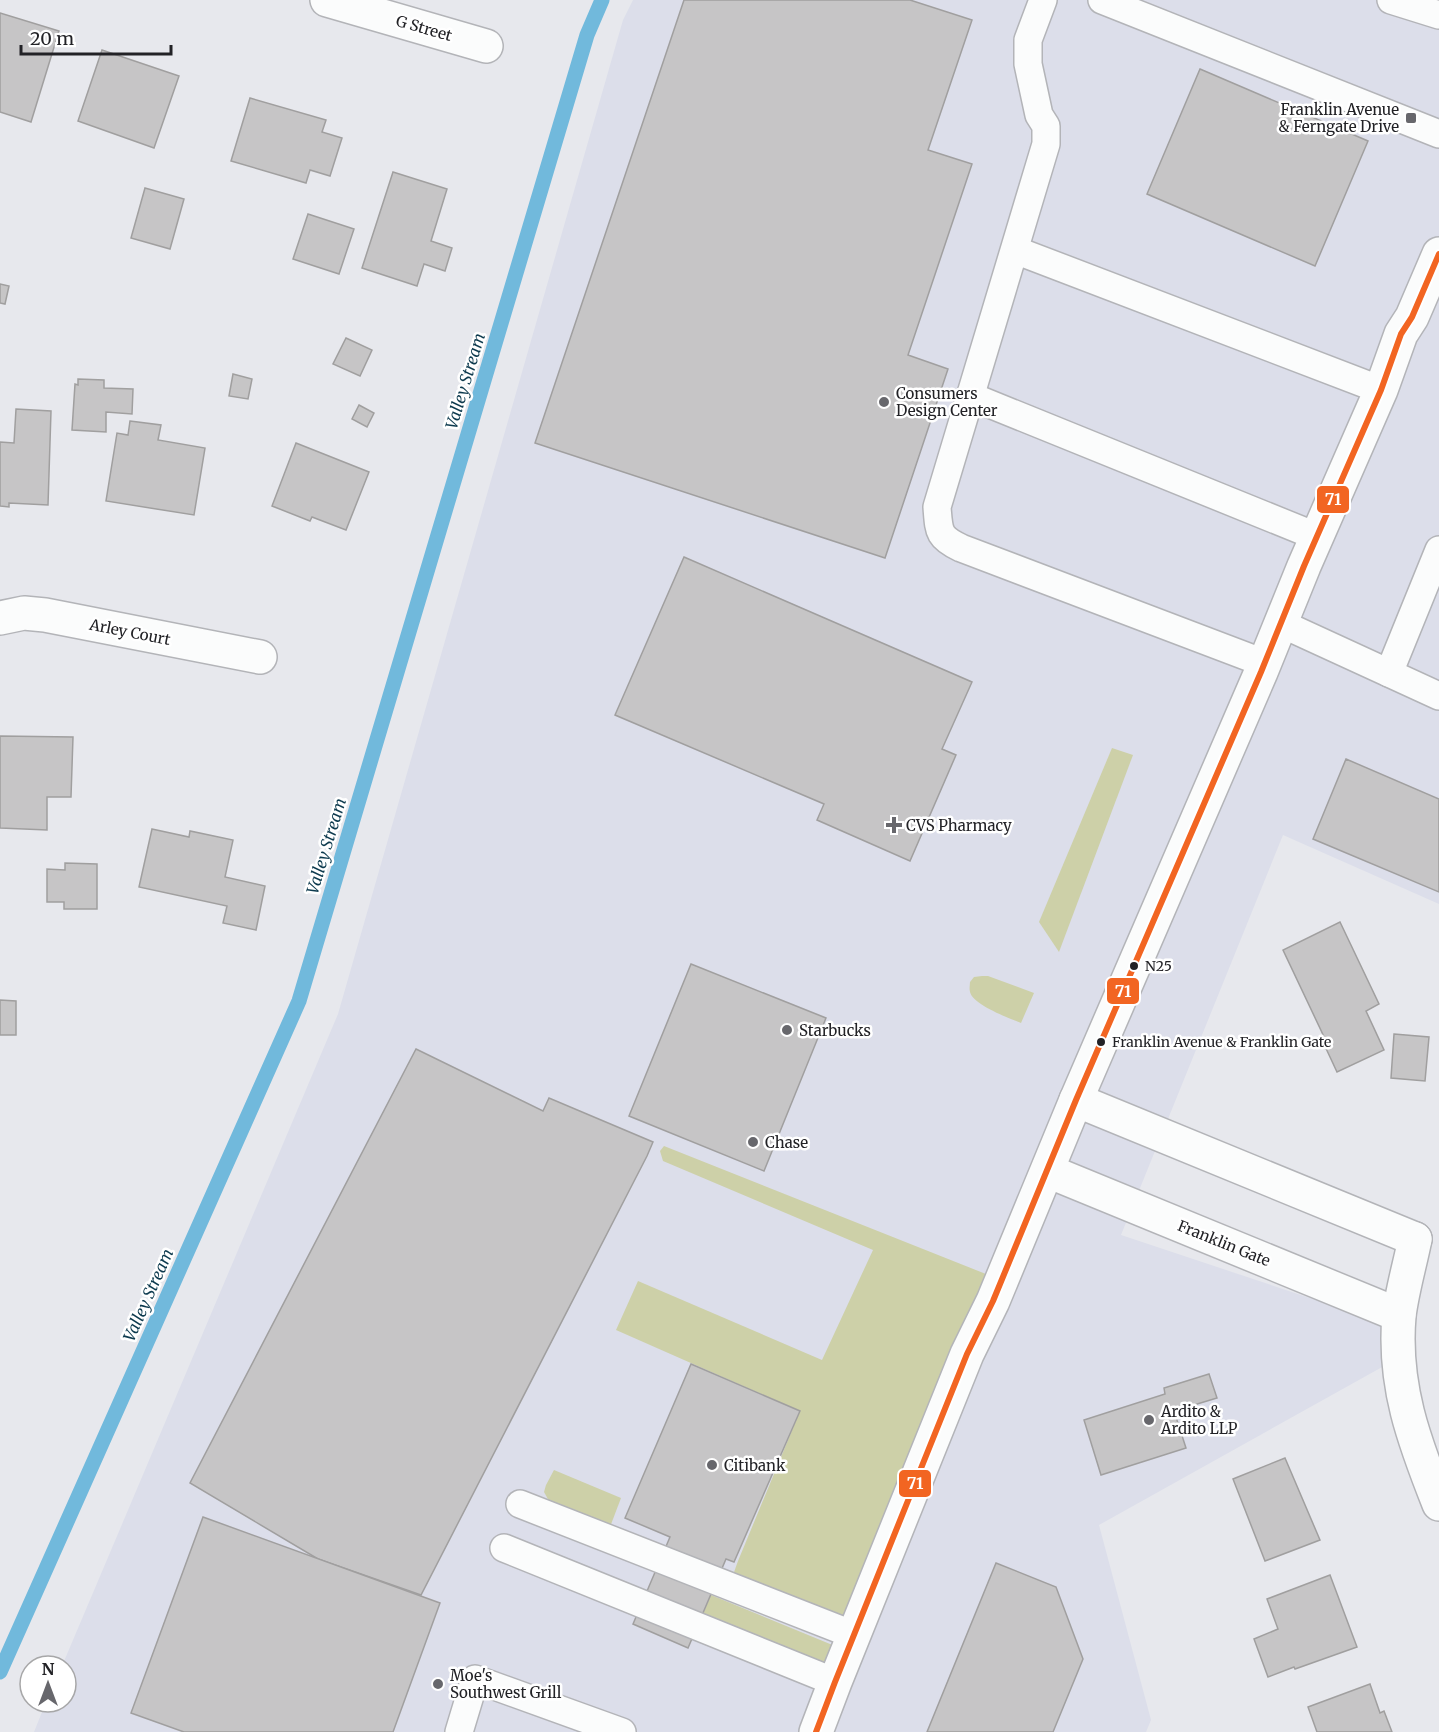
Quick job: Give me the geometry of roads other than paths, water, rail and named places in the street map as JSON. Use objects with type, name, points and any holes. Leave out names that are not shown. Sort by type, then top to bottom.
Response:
[{"type":"main road","name":"G Street","points":[[327,0],[486,46]]},
{"type":"main road","points":[[816,1732],[967,1354],[993,1301],[1076,1100],[1381,390],[1401,334],[1412,317],[1439,254]]},
{"type":"main road","name":"Arley Court","points":[[0,618],[24,613],[45,615],[260,657]]},
{"type":"main road","points":[[1076,1100],[1427,1235],[1400,1316],[1400,1373],[1404,1404],[1416,1445],[1439,1504]]},
{"type":"main road","name":"Franklin Gate","points":[[1048,1171],[1400,1316]]},
{"type":"lane","points":[[1043,0],[1028,40],[1028,64],[1039,114],[1046,126],[1046,144],[937,507],[939,527],[945,540],[961,548],[1264,663]]},
{"type":"lane","points":[[1102,0],[1439,134]]},
{"type":"lane","points":[[1391,0],[1439,15]]},
{"type":"lane","points":[[1015,250],[1381,390]]},
{"type":"lane","points":[[970,396],[1318,537]]},
{"type":"lane","points":[[1389,673],[1439,550]]},
{"type":"lane","points":[[1280,622],[1439,696]]},
{"type":"lane","points":[[520,1504],[854,1635]]},
{"type":"lane","points":[[504,1548],[835,1682]]},
{"type":"lane","points":[[459,1732],[474,1679],[622,1732]]},
{"type":"waterway","name":"Valley Stream","points":[[0,1672],[299,1001],[587,35],[602,0]]},
{"type":"place","name":"Franklin Avenue & Ferngate Drive","points":[[1411,118]]},
{"type":"place","name":"Consumers Design Center","points":[[884,402]]},
{"type":"place","name":"CVS Pharmacy","points":[[894,825]]},
{"type":"place","name":"N25","points":[[1134,966]]},
{"type":"place","name":"Starbucks","points":[[787,1030]]},
{"type":"place","name":"Franklin Avenue & Franklin Gate","points":[[1101,1042]]},
{"type":"place","name":"Chase","points":[[753,1142]]},
{"type":"place","name":"Ardito & Ardito LLP","points":[[1149,1420]]},
{"type":"place","name":"Citibank","points":[[712,1465]]},
{"type":"place","name":"Moe's Southwest Grill","points":[[438,1684]]}]
